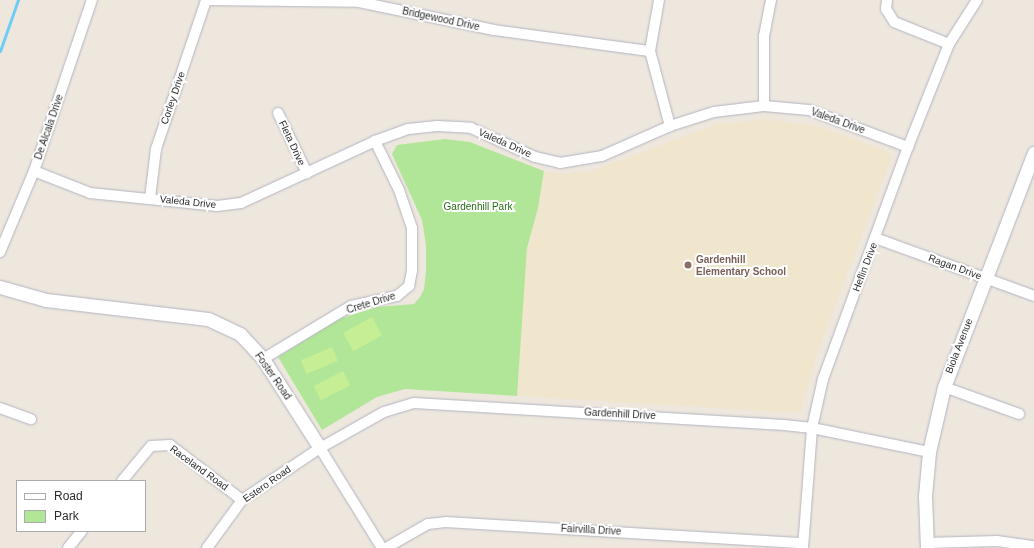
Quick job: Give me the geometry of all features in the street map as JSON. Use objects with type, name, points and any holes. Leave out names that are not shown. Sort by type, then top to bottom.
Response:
[{"type":"street","name":"De Alcala Drive","points":[[0,252],[34,171],[92,0]]},
{"type":"street","name":"Bridgewood Drive","points":[[206,0],[359,2],[494,30],[650,51]]},
{"type":"street","name":"Corley Drive","points":[[150,198],[156,149],[206,0]]},
{"type":"street","points":[[659,0],[650,51],[670,126]]},
{"type":"street","points":[[764,106],[764,36],[771,0]]},
{"type":"street","points":[[887,0],[886,9],[894,22],[949,44]]},
{"type":"street","name":"Heflin Drive","points":[[802,546],[812,428],[822,379],[908,147],[949,44],[978,0]]},
{"type":"street","name":"Valeda Drive","points":[[34,171],[90,193],[217,206],[241,202],[375,141],[408,129],[437,126],[471,128],[535,157],[560,163],[602,156],[670,126],[714,112],[764,106],[809,110],[908,147]]},
{"type":"street","name":"Fleta Drive","points":[[278,113],[307,173]]},
{"type":"street","name":"Crete Drive","points":[[263,359],[351,306],[397,296],[409,286],[412,270],[412,228],[399,190],[375,141]]},
{"type":"street","name":"Biola Avenue","points":[[927,545],[925,496],[929,452],[944,387],[1034,153]]},
{"type":"street","name":"Ragan Drive","points":[[875,238],[1034,296]]},
{"type":"street","name":"Foster Road","points":[[0,287],[46,300],[208,319],[240,334],[263,359],[382,548]]},
{"type":"street","points":[[944,387],[1019,414]]},
{"type":"street","name":"Gardenhill Drive","points":[[320,448],[384,412],[414,403],[722,420],[812,428],[929,452]]},
{"type":"street","points":[[0,408],[31,419]]},
{"type":"street","name":"Raceland Road","points":[[123,480],[151,446],[170,445],[242,500]]},
{"type":"street","name":"Estero Road","points":[[207,548],[242,500],[320,448]]},
{"type":"street","name":"Fairvilla Drive","points":[[386,548],[428,524],[446,522],[802,546]]},
{"type":"street","points":[[68,548],[81,532]]},
{"type":"street","points":[[927,545],[997,541],[1034,546]]},
{"type":"shaded area","name":"Gardenhill Elementary School","points":[[767,119],[818,126],[887,151],[892,157],[819,348],[800,413],[517,396],[527,248],[538,208],[544,171],[563,174],[591,171],[718,124]]},
{"type":"green space","name":"Gardenhill Park","points":[[445,139],[470,142],[544,171],[538,208],[527,248],[517,396],[405,389],[377,397],[322,430],[278,357],[339,319],[377,307],[414,304],[420,297],[424,289],[426,271],[426,245],[422,220],[392,154],[397,145]]},
{"type":"green space","points":[[372,317],[382,335],[353,351],[343,333]]},
{"type":"green space","points":[[332,347],[338,361],[307,374],[301,360]]},
{"type":"green space","points":[[343,371],[350,385],[321,400],[314,386]]},
{"type":"waterway","points":[[0,51],[18,0]]},
{"type":"place","name":"Gardenhill Elementary School","points":[[688,265]]}]
